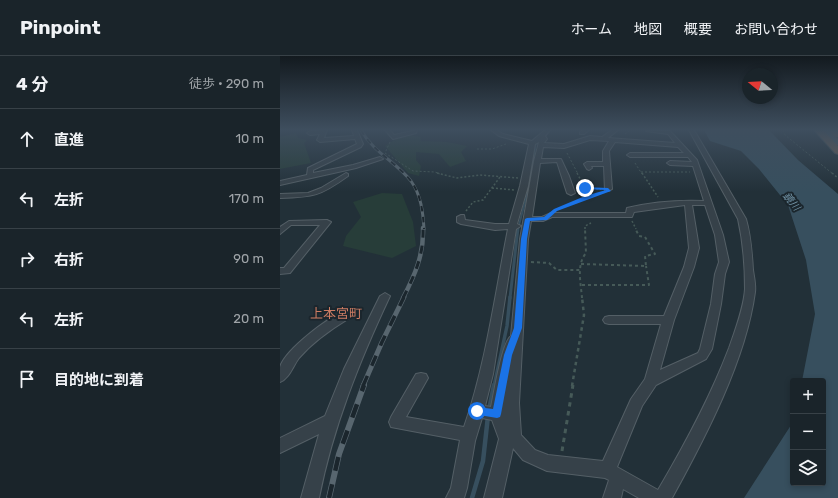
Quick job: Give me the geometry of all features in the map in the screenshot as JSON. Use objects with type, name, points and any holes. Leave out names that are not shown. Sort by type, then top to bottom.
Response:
[{"type":"street","points":[[310,176],[310,169],[349,151]]},
{"type":"street","points":[[494,498],[511,438],[522,262],[521,222],[523,190],[530,151]]},
{"type":"street","points":[[455,498],[459,488],[469,435],[478,411],[491,348],[539,151]]},
{"type":"street","points":[[606,151],[608,189]]},
{"type":"street","points":[[651,381],[702,356],[706,349],[716,304],[720,274],[724,262],[719,235],[699,172],[685,151]]},
{"type":"street","points":[[663,498],[690,450],[723,380],[740,335],[750,290],[746,236],[742,219],[703,151]]},
{"type":"street","points":[[630,154],[689,155]]},
{"type":"street","points":[[280,183],[354,167],[380,159]]},
{"type":"street","points":[[537,161],[559,160],[571,193]]},
{"type":"street","points":[[670,163],[695,164]]},
{"type":"street","points":[[589,168],[588,164],[607,164]]},
{"type":"street","points":[[280,196],[309,195],[324,190],[346,175]]},
{"type":"street","points":[[461,217],[461,222],[495,227],[543,219],[550,215],[629,215],[630,210],[663,205],[688,202],[709,203]]},
{"type":"street","points":[[612,498],[613,474],[636,403],[651,381],[668,320],[689,267],[694,248],[688,202]]},
{"type":"street","points":[[280,231],[289,223],[327,222],[287,271],[280,271]]},
{"type":"street","points":[[310,498],[314,475],[329,421],[352,365],[385,296]]},
{"type":"street","points":[[280,377],[295,355],[316,334],[344,316]]},
{"type":"street","points":[[609,320],[668,320]]},
{"type":"street","points":[[518,328],[508,355],[496,414],[511,438],[529,455],[547,463],[613,474],[655,498]]},
{"type":"street","points":[[421,378],[396,422],[469,435]]},
{"type":"street","points":[[478,411],[496,414]]},
{"type":"street","points":[[280,446],[329,421]]},
{"type":"path","points":[[386,151],[385,153],[413,171],[435,172],[445,176],[457,178],[480,175],[525,178]]},
{"type":"path","points":[[566,151],[585,188],[608,189]]},
{"type":"path","points":[[805,151],[838,178]]},
{"type":"path","points":[[630,154],[663,205]]},
{"type":"path","points":[[641,172],[699,172]]},
{"type":"path","points":[[461,217],[473,202],[483,200],[500,177]]},
{"type":"path","points":[[492,188],[523,190]]},
{"type":"path","points":[[550,215],[555,210],[587,197],[609,191],[608,189]]},
{"type":"path","points":[[559,464],[584,315],[580,270],[582,258],[586,253],[585,226],[591,222],[591,215]]},
{"type":"path","points":[[582,286],[648,285],[645,256],[655,254],[645,237],[639,236],[629,215]]},
{"type":"path","points":[[522,262],[548,262],[557,270],[580,270]]},
{"type":"path","points":[[581,264],[646,266]]},
{"type":"green space","points":[[280,151],[307,151],[311,163],[280,169]]},
{"type":"green space","points":[[389,151],[462,151],[461,152],[466,161],[450,167],[439,154],[416,152],[416,160],[421,166],[419,176],[408,173]]},
{"type":"green space","points":[[382,193],[402,194],[413,222],[416,246],[392,258],[343,246],[346,236],[361,217],[353,202]]},
{"type":"water","name":"鏡川","points":[[740,151],[789,151],[838,194],[838,498],[744,498],[790,427],[790,486],[826,486],[826,378],[803,378],[815,314],[806,260],[788,205],[759,169]]},
{"type":"waterway","points":[[518,229],[529,187],[535,151]]},
{"type":"waterway","points":[[510,298],[518,228]]},
{"type":"waterway","points":[[494,386],[507,326],[510,297]]},
{"type":"waterway","points":[[489,410],[494,385]]},
{"type":"waterway","points":[[472,498],[483,461],[488,416]]},
{"type":"railway","points":[[378,151],[399,168],[414,186],[421,204],[424,229]]},
{"type":"railway","points":[[403,298],[418,264],[422,247],[423,228]]},
{"type":"railway","points":[[363,386],[404,297]]},
{"type":"railway","points":[[329,498],[339,454],[364,385]]},
{"type":"district","name":"上本宮町","points":[[336,313]]},
{"type":"route","points":[[477,411],[497,414],[508,355],[518,328],[524,239],[527,219],[545,219],[555,210],[587,197],[609,191],[608,189],[585,188]]}]
